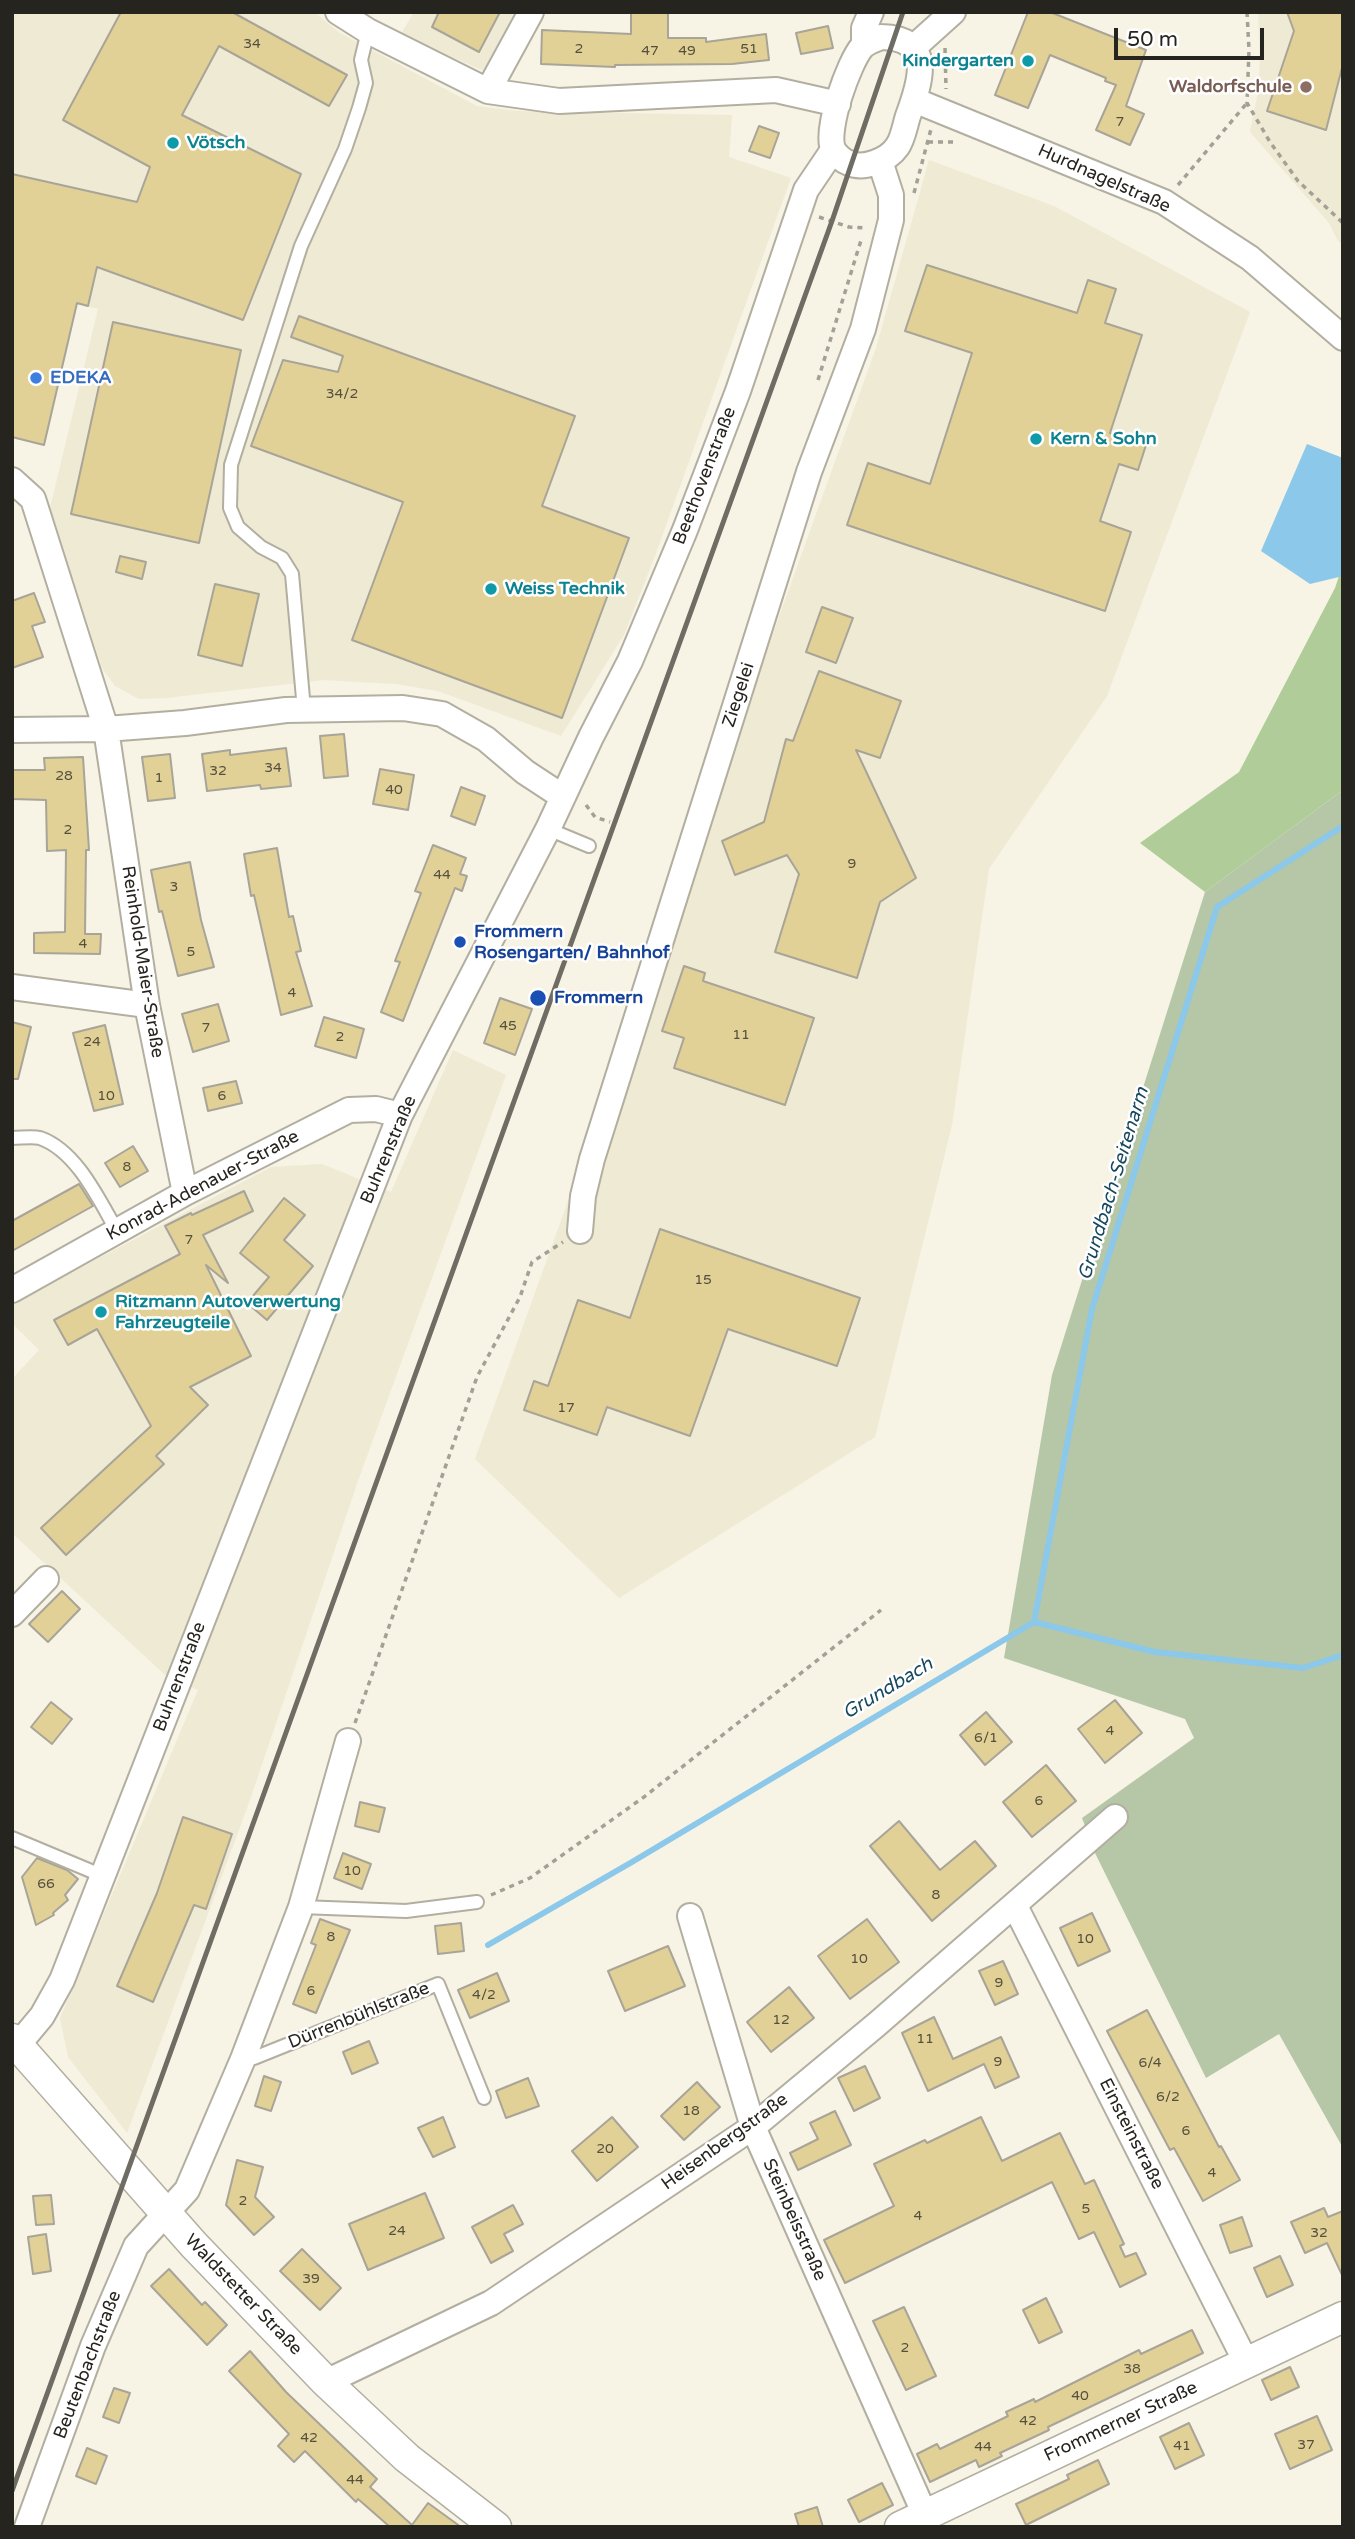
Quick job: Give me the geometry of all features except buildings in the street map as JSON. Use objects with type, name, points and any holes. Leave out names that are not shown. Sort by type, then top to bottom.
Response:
[{"type":"street","points":[[338,12],[368,31],[488,91],[559,101],[776,90],[838,104]]},
{"type":"street","points":[[488,91],[531,12]]},
{"type":"street","points":[[864,44],[864,28],[871,12]]},
{"type":"street","points":[[913,48],[953,12]]},
{"type":"street","points":[[881,37],[903,39],[913,48],[918,55],[922,73],[897,147],[880,161],[868,165],[852,165],[834,150],[832,136],[838,104],[855,57],[864,44],[881,37]]},
{"type":"street","name":"Hurdnagelstraße","points":[[914,100],[1164,202],[1250,258],[1343,338]]},
{"type":"street","name":"Beethovenstraße","points":[[575,801],[685,530],[738,391],[806,190],[834,150]]},
{"type":"street","name":"Ziegelei","points":[[580,1231],[583,1196],[592,1159],[809,472],[863,329],[891,220],[891,195],[880,161]]},
{"type":"street","name":"Reinhold-Maier-Straße","points":[[12,480],[33,499],[106,729],[147,1006],[184,1194]]},
{"type":"street","points":[[12,730],[106,729],[184,723],[286,710],[403,708],[442,714],[486,739],[525,772],[575,801]]},
{"type":"street","name":"Buhrenstraße","points":[[15,2042],[42,2016],[62,1980],[400,1115],[548,829],[575,801]]},
{"type":"street","points":[[12,987],[147,1006]]},
{"type":"street","name":"Konrad-Adenauer-Straße","points":[[12,1290],[184,1194],[349,1110],[376,1109],[400,1115]]},
{"type":"street","points":[[12,1614],[47,1579]]},
{"type":"street","points":[[166,2213],[187,2189],[243,2059],[301,1907],[348,1741]]},
{"type":"street","name":"Heisenbergstraße","points":[[326,2382],[491,2303],[752,2127],[876,2025],[1115,1817]]},
{"type":"street","name":"Einsteinstraße","points":[[1015,1906],[1246,2362]]},
{"type":"street","name":"Steinbeisstraße","points":[[690,1916],[752,2127],[913,2521]]},
{"type":"street","name":"Waldstetter Straße","points":[[15,2042],[166,2213],[326,2382],[407,2458],[496,2527]]},
{"type":"street","name":"Beutenbachstraße","points":[[27,2527],[93,2346],[136,2246],[166,2213]]},
{"type":"street","name":"Frommerner Straße","points":[[913,2521],[1343,2317]]},
{"type":"lane","points":[[304,710],[292,574],[282,558],[261,547],[238,527],[230,508],[231,465],[301,246],[345,149],[359,108],[366,83],[361,60],[368,31]]},
{"type":"lane","points":[[548,829],[589,846]]},
{"type":"lane","points":[[12,1138],[38,1137],[54,1145],[87,1178],[117,1231]]},
{"type":"lane","points":[[12,1838],[103,1876]]},
{"type":"lane","points":[[301,1907],[406,1910],[477,1902]]},
{"type":"lane","name":"Dürrenbühlstraße","points":[[243,2059],[254,2058],[438,1984],[484,2098]]},
{"type":"path","points":[[1247,12],[1247,103],[1298,181],[1343,223]]},
{"type":"path","points":[[1164,202],[1247,103]]},
{"type":"path","points":[[575,801],[595,817],[610,822]]},
{"type":"path","points":[[348,1741],[477,1377],[520,1297],[533,1262],[580,1231]]},
{"type":"path","points":[[477,1902],[530,1878],[632,1805],[881,1610]]},
{"type":"shaded area","points":[[12,12],[314,12],[340,33],[477,106],[517,111],[732,115],[729,157],[791,178],[624,635],[561,736],[438,691],[396,684],[324,680],[139,699],[115,686],[102,668],[50,508],[98,309],[12,288]]},
{"type":"shaded area","points":[[414,12],[514,12],[486,72],[401,34]]},
{"type":"shaded area","points":[[1258,12],[1343,12],[1343,244],[1338,241],[1329,223],[1250,132],[1258,92]]},
{"type":"shaded area","points":[[929,160],[1054,206],[1250,312],[1107,696],[989,869],[952,1125],[875,1437],[619,1598],[475,1459],[876,348]]},
{"type":"shaded area","points":[[453,1050],[506,1075],[359,1478],[250,1800],[127,2133],[68,2057],[60,2018],[198,1690],[164,1674],[12,1533],[12,1379],[39,1350],[12,1323],[12,1304],[271,1167],[322,1164],[391,1192]]},
{"type":"green space","points":[[1343,564],[1343,790],[1205,892],[1140,843],[1239,772],[1335,588]]},
{"type":"green space","points":[[1343,790],[1343,2148],[1279,2034],[1206,2078],[1095,1853],[1082,1818],[1194,1738],[1185,1719],[1004,1658],[1052,1375],[1205,892]]},
{"type":"water","points":[[1307,444],[1343,458],[1343,576],[1310,584],[1261,551]]},
{"type":"waterway","name":"Grundbach-Seitenarm","points":[[1034,1622],[1092,1309],[1217,907],[1343,826]]},
{"type":"waterway","name":"Grundbach","points":[[488,1945],[1034,1622],[1155,1652],[1303,1668],[1343,1655]]},
{"type":"railway","points":[[12,2491],[832,221],[903,12]]},
{"type":"place","name":"Kindergarten","points":[[1028,61]]},
{"type":"place","name":"Waldorfschule","points":[[1306,87]]},
{"type":"place","name":"Vötsch","points":[[173,143]]},
{"type":"place","name":"EDEKA","points":[[36,378]]},
{"type":"place","name":"Kern & Sohn","points":[[1036,439]]},
{"type":"place","name":"Weiss Technik","points":[[491,589]]},
{"type":"place","name":"Frommern Rosengarten/ Bahnhof","points":[[460,942]]},
{"type":"place","name":"Frommern","points":[[538,998]]},
{"type":"place","name":"Ritzmann Autoverwertung Fahrzeugteile","points":[[101,1312]]}]
